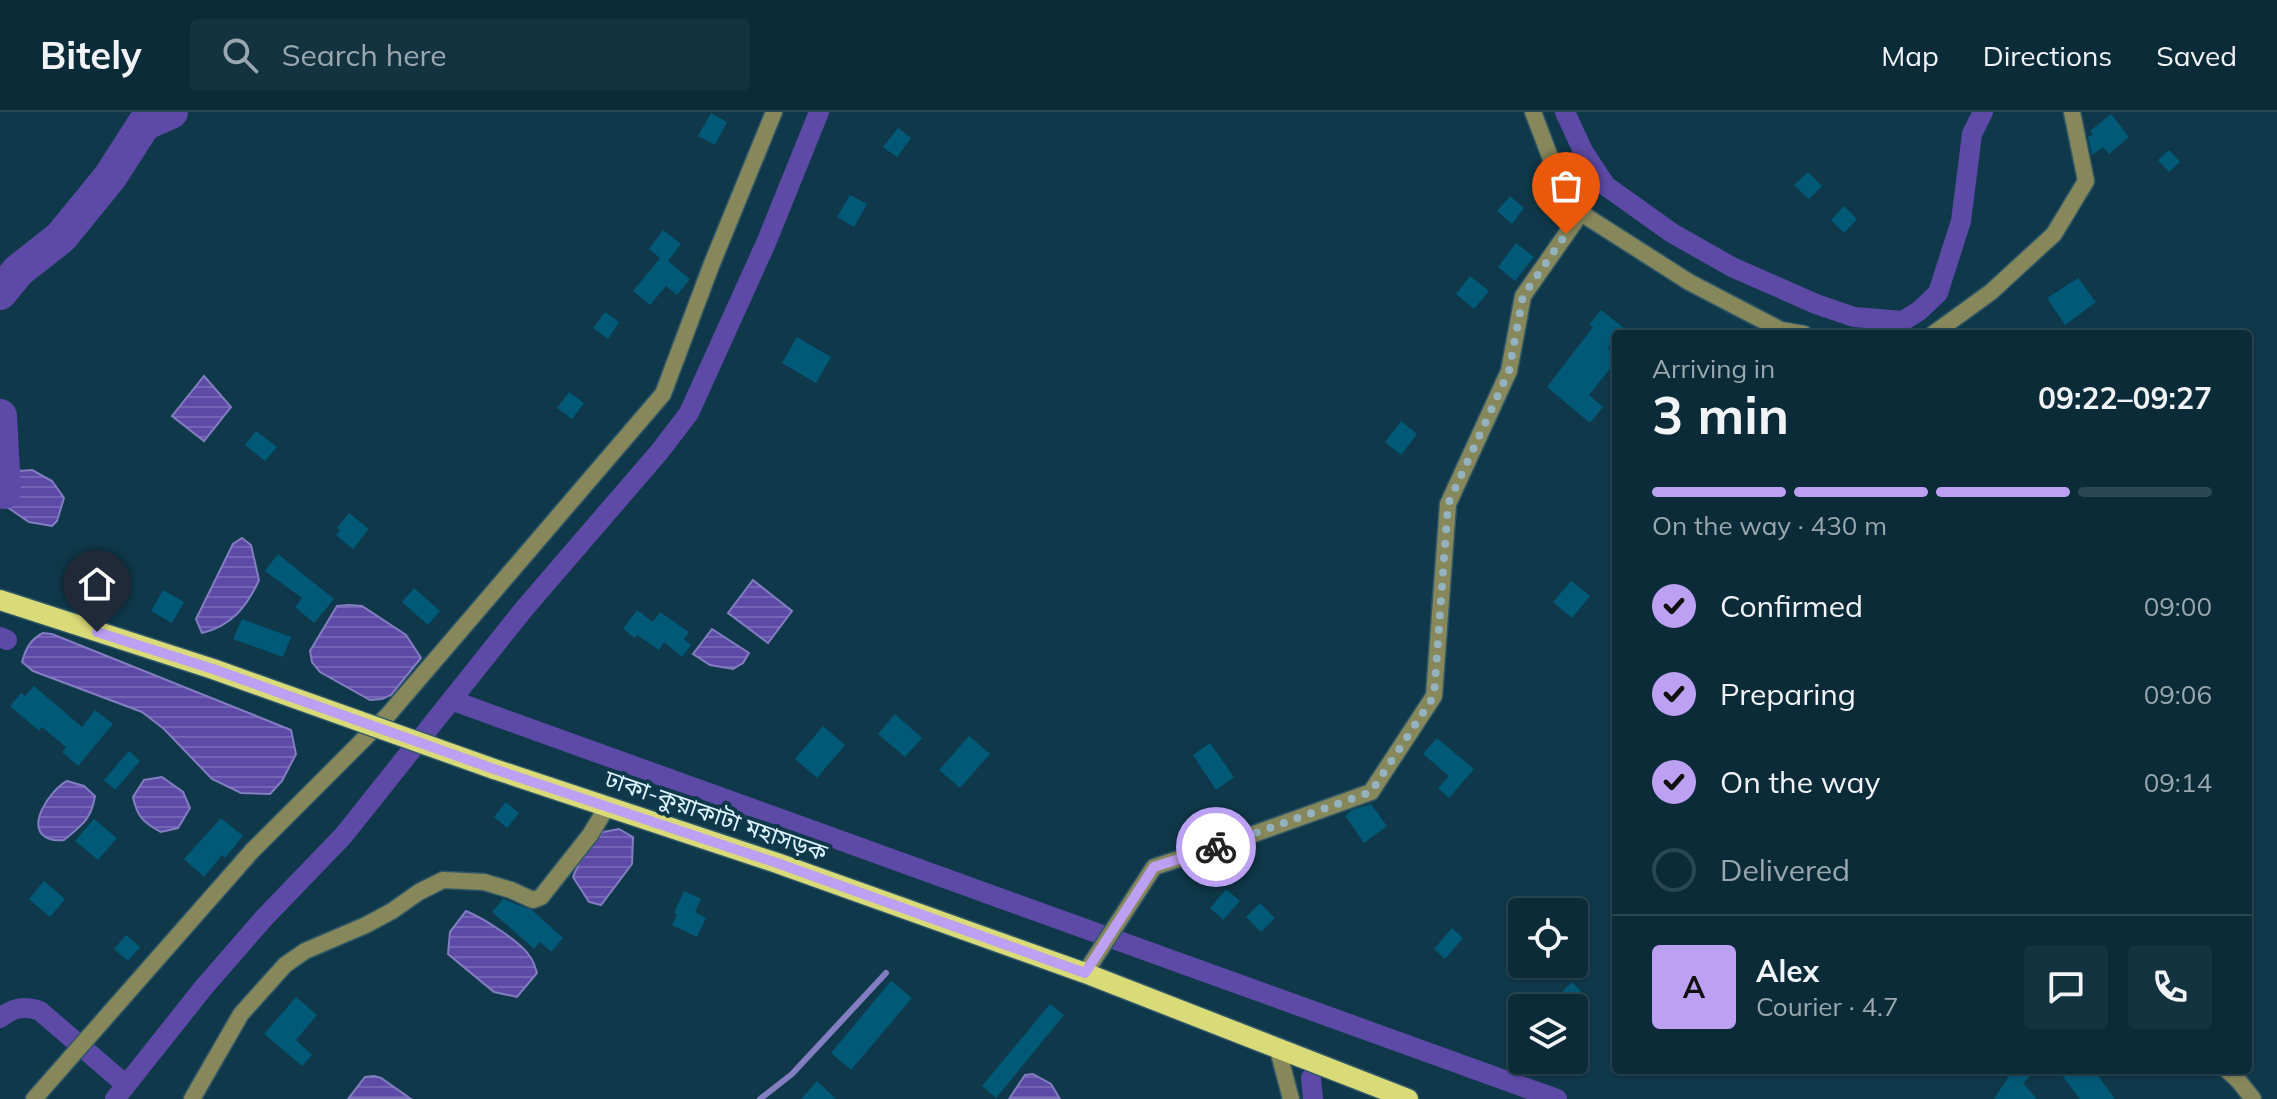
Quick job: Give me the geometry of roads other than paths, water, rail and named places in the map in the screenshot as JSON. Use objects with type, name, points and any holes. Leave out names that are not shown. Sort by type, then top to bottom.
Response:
[{"type":"main road","name":"ঢাকা-কুয়াকাটা মহাসড়ক","points":[[0,600],[213,669],[494,769],[777,863],[1085,973],[1408,1099]]},
{"type":"street","points":[[34,1099],[252,851],[388,715],[663,394],[774,112]]},
{"type":"street","points":[[1533,112],[1563,191],[1581,213],[1689,282],[1781,330]]},
{"type":"street","points":[[1939,330],[1991,292],[2054,234],[2086,181],[2072,112]]},
{"type":"street","points":[[1085,973],[1154,867],[1371,792],[1434,696],[1448,504],[1509,371],[1523,296],[1581,213]]},
{"type":"street","points":[[192,1099],[241,1014],[285,965],[305,951],[366,925],[443,880],[484,882],[533,900],[541,897],[590,835],[607,807]]},
{"type":"street","points":[[1278,1050],[1291,1099]]},
{"type":"street","points":[[2231,1074],[2253,1099]]},
{"type":"waterway","points":[[0,293],[18,271],[61,237],[110,177],[144,124],[171,112]]},
{"type":"waterway","points":[[115,1099],[204,987],[264,918],[343,836],[524,609],[689,413],[766,243],[819,112]]},
{"type":"waterway","points":[[1565,112],[1583,151],[1606,186],[1672,233],[1732,267],[1816,304],[1854,317],[1903,321],[1938,293],[1961,221],[1972,134],[1983,112]]},
{"type":"waterway","points":[[0,416],[4,492]]},
{"type":"waterway","points":[[0,637],[7,640]]},
{"type":"waterway","points":[[451,700],[1557,1099]]},
{"type":"waterway","points":[[760,1099],[792,1074],[886,973]]},
{"type":"waterway","points":[[0,1018],[19,1008],[40,1011],[126,1085]]},
{"type":"waterway","points":[[1311,1078],[1313,1099]]}]
